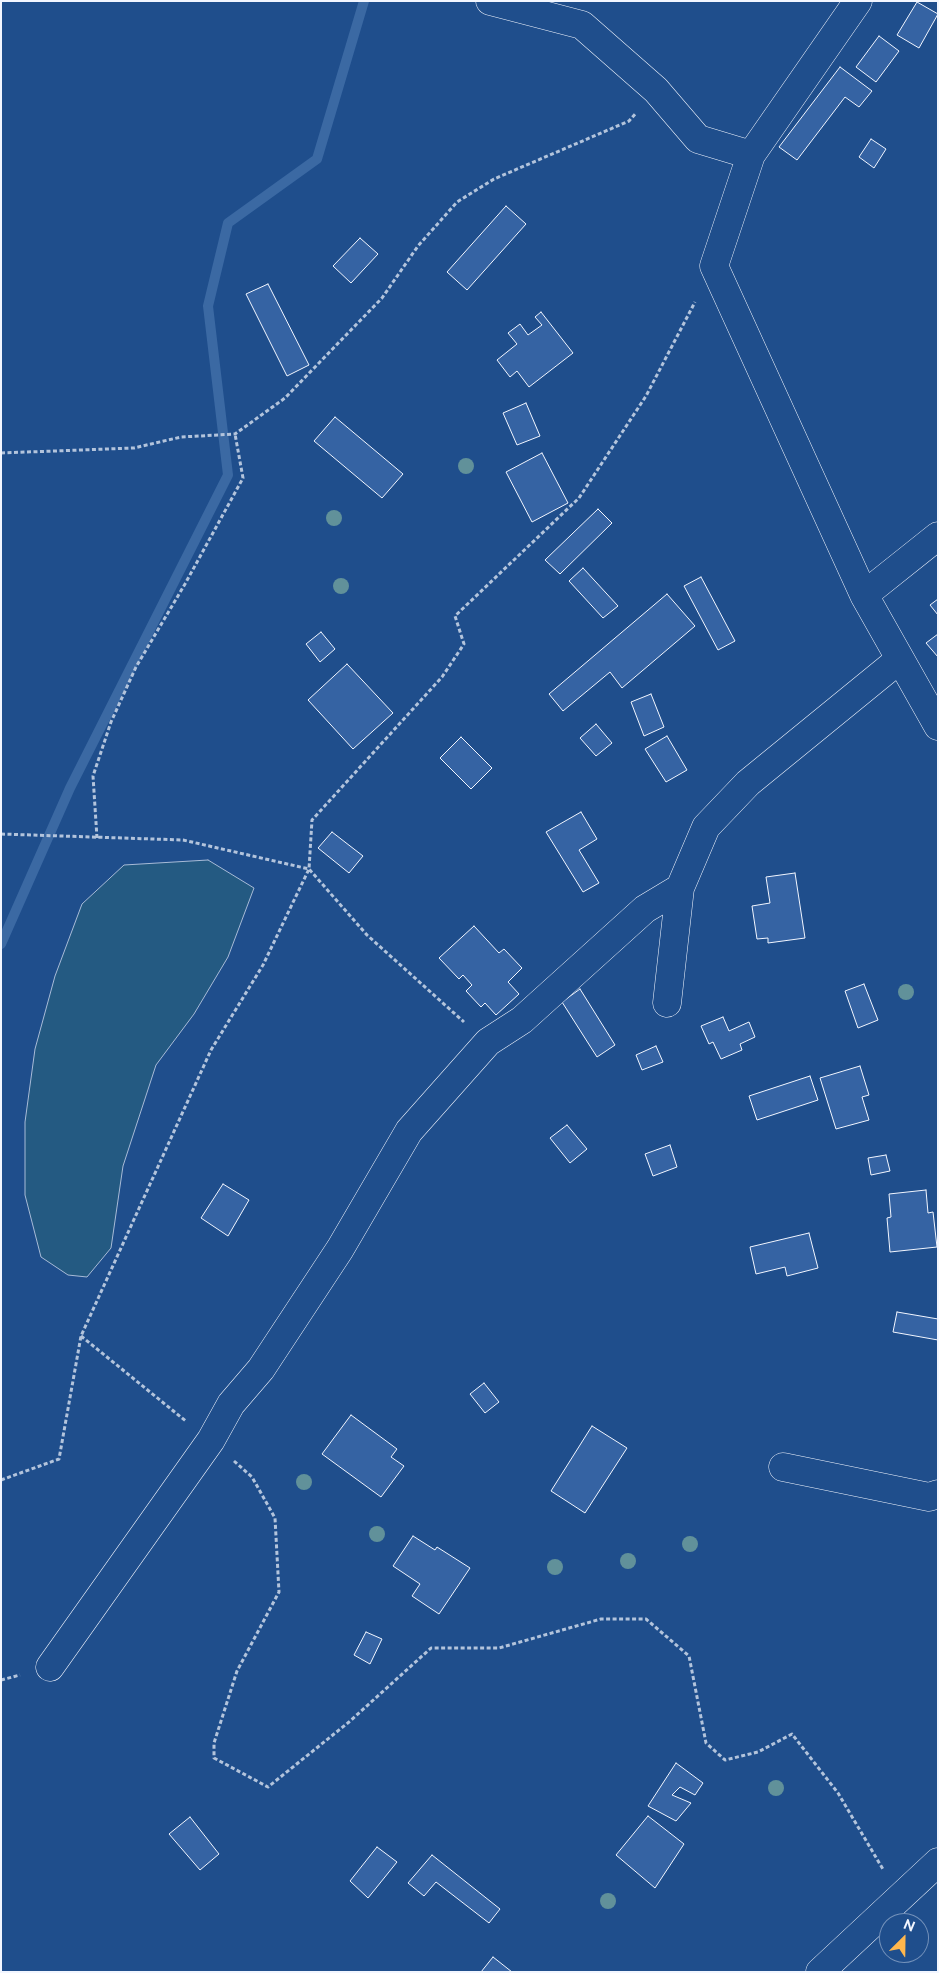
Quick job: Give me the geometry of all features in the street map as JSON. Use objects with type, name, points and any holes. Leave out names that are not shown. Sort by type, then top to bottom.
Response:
[{"type":"street","points":[[490,1],[582,25],[656,90],[698,139],[751,156]]},
{"type":"street","points":[[858,1],[751,156],[714,266],[864,595],[938,726]]},
{"type":"street","points":[[864,595],[938,536]]},
{"type":"street","points":[[667,1003],[680,888],[706,826],[748,783],[900,659]]},
{"type":"street","points":[[50,1667],[211,1440],[231,1404],[261,1370],[340,1249],[409,1131],[488,1042],[522,1020],[646,909],[680,888]]},
{"type":"street","points":[[783,1467],[928,1497],[938,1494]]},
{"type":"street","points":[[820,1972],[938,1862]]},
{"type":"path","points":[[1,453],[134,448],[181,437],[235,434],[285,398],[382,298],[418,246],[457,202],[494,179],[629,121],[656,90]]},
{"type":"path","points":[[1,1480],[59,1459],[81,1336],[212,1050],[263,965],[309,869],[312,820],[442,677],[464,644],[454,616],[579,498],[646,396],[714,266]]},
{"type":"path","points":[[97,838],[93,776],[111,722],[136,667],[185,584],[243,478],[235,434]]},
{"type":"path","points":[[1,834],[183,840],[309,869],[367,935],[488,1042]]},
{"type":"path","points":[[81,1336],[156,1399],[211,1440],[252,1477],[275,1518],[279,1592],[237,1671],[214,1743],[214,1758],[268,1787],[349,1722],[431,1648],[500,1648],[601,1619],[646,1619],[689,1656],[706,1743],[725,1760],[758,1752],[792,1734],[838,1794],[900,1897]]},
{"type":"shaded area","points":[[208,860],[254,888],[228,957],[194,1014],[156,1065],[123,1166],[111,1248],[87,1277],[68,1275],[41,1257],[25,1195],[25,1122],[35,1049],[55,976],[82,904],[124,865]]},
{"type":"building","points":[[917,2],[938,14],[919,48],[897,35]]},
{"type":"building","points":[[879,36],[899,51],[876,82],[856,67]]},
{"type":"building","points":[[840,67],[872,91],[859,107],[845,97],[797,160],[779,147]]},
{"type":"building","points":[[871,139],[886,149],[874,168],[859,157]]},
{"type":"building","points":[[506,206],[526,224],[467,290],[447,272]]},
{"type":"building","points":[[360,238],[378,254],[351,283],[333,266]]},
{"type":"building","points":[[268,284],[309,365],[287,376],[246,294]]},
{"type":"building","points":[[541,312],[573,353],[529,387],[517,371],[510,377],[497,360],[517,344],[508,333],[520,324],[528,335],[542,325],[535,317]]},
{"type":"building","points":[[526,403],[540,436],[517,445],[503,413]]},
{"type":"building","points":[[335,417],[403,474],[382,498],[314,441]]},
{"type":"building","points":[[542,453],[568,503],[532,522],[506,472]]},
{"type":"building","points":[[598,509],[612,523],[560,574],[545,560]]},
{"type":"building","points":[[583,568],[618,606],[603,618],[569,581]]},
{"type":"building","points":[[701,577],[735,641],[718,650],[684,586]]},
{"type":"building","points":[[667,594],[695,626],[622,688],[610,672],[563,711],[549,694]]},
{"type":"building","points":[[938,599],[938,615],[930,605]]},
{"type":"building","points":[[321,632],[335,649],[320,662],[306,644]]},
{"type":"building","points":[[938,634],[938,657],[926,643]]},
{"type":"building","points":[[347,664],[393,713],[353,749],[308,700]]},
{"type":"building","points":[[651,694],[664,727],[644,736],[631,702]]},
{"type":"building","points":[[596,724],[612,743],[596,756],[580,738]]},
{"type":"building","points":[[667,736],[687,770],[666,782],[645,749]]},
{"type":"building","points":[[461,737],[492,768],[471,789],[440,758]]},
{"type":"building","points":[[581,812],[597,839],[579,850],[599,883],[583,892],[546,832]]},
{"type":"building","points":[[332,832],[363,856],[349,873],[318,848]]},
{"type":"building","points":[[795,873],[805,938],[768,943],[768,938],[757,939],[752,906],[770,903],[766,877]]},
{"type":"building","points":[[474,926],[499,953],[504,949],[522,968],[508,982],[519,994],[496,1015],[485,1003],[481,1007],[466,991],[472,985],[463,975],[459,979],[439,958]]},
{"type":"building","points":[[864,984],[878,1020],[858,1028],[845,991]]},
{"type":"building","points":[[580,989],[615,1045],[597,1057],[562,1002]]},
{"type":"building","points":[[723,1017],[729,1031],[749,1022],[755,1037],[740,1044],[742,1050],[721,1059],[713,1042],[709,1044],[701,1026]]},
{"type":"building","points":[[656,1046],[663,1062],[642,1070],[636,1055]]},
{"type":"building","points":[[860,1066],[869,1095],[862,1097],[869,1120],[836,1129],[820,1078]]},
{"type":"building","points":[[810,1076],[818,1100],[757,1120],[749,1096]]},
{"type":"building","points":[[567,1125],[587,1149],[570,1163],[550,1138]]},
{"type":"building","points":[[670,1145],[677,1167],[653,1176],[645,1154]]},
{"type":"building","points":[[886,1155],[890,1171],[871,1175],[868,1158]]},
{"type":"building","points":[[223,1184],[249,1200],[228,1236],[201,1218]]},
{"type":"building","points":[[926,1190],[928,1213],[933,1212],[937,1247],[890,1252],[887,1218],[891,1217],[889,1194]]},
{"type":"building","points":[[809,1233],[818,1268],[787,1276],[785,1267],[756,1274],[750,1247]]},
{"type":"building","points":[[897,1312],[938,1319],[938,1340],[893,1332]]},
{"type":"building","points":[[484,1383],[499,1402],[485,1413],[470,1394]]},
{"type":"building","points":[[351,1415],[397,1449],[391,1457],[404,1466],[381,1497],[322,1454]]},
{"type":"building","points":[[592,1426],[627,1448],[585,1513],[551,1491]]},
{"type":"building","points":[[413,1536],[435,1550],[437,1547],[470,1568],[439,1614],[412,1596],[420,1584],[393,1566]]},
{"type":"building","points":[[366,1632],[382,1639],[370,1664],[354,1655]]},
{"type":"building","points":[[676,1763],[703,1783],[695,1795],[680,1787],[672,1795],[691,1803],[676,1821],[648,1806]]},
{"type":"building","points":[[648,1816],[684,1844],[655,1888],[616,1855]]},
{"type":"building","points":[[190,1817],[219,1854],[200,1870],[169,1834]]},
{"type":"building","points":[[377,1847],[397,1862],[368,1898],[350,1881]]},
{"type":"building","points":[[432,1855],[500,1909],[489,1923],[436,1882],[424,1896],[408,1883]]},
{"type":"building","points":[[493,1957],[512,1972],[481,1972]]},
{"type":"waterway","points":[[1,944],[70,788],[228,475],[208,306],[228,223],[317,159],[364,1]]}]
